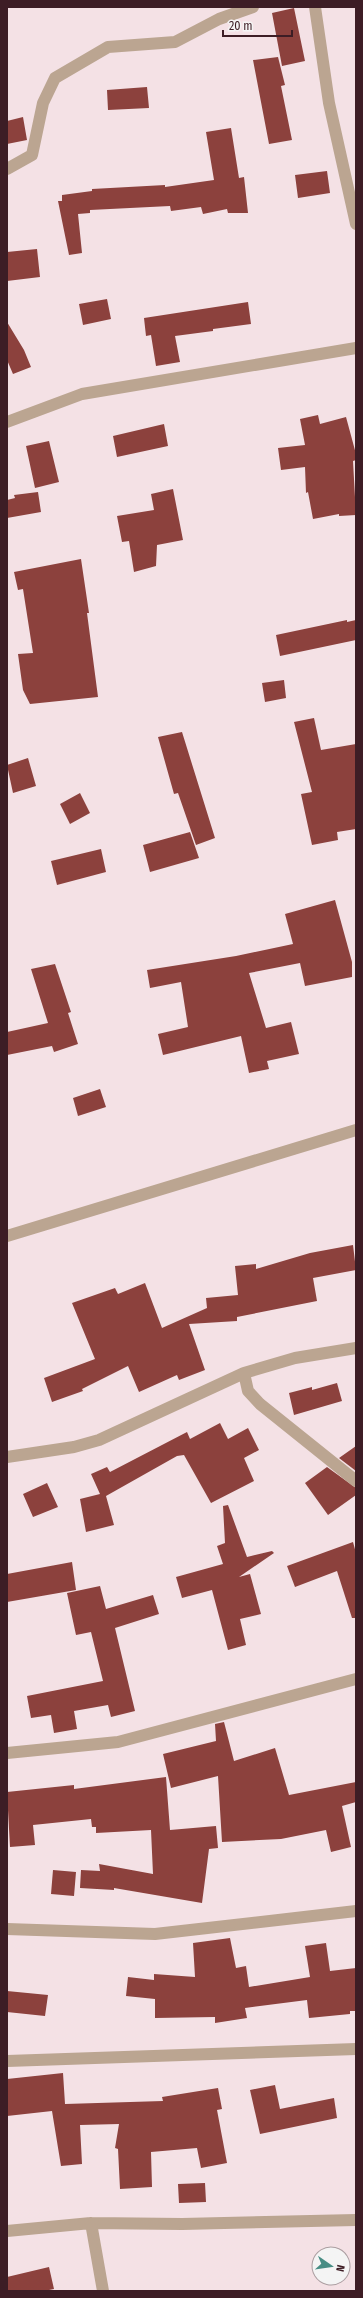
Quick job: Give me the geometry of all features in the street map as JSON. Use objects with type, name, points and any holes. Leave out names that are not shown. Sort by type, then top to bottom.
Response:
[{"type":"street","points":[[7,169],[32,155],[43,103],[55,78],[108,46],[175,42],[219,19],[253,7]]},
{"type":"street","points":[[315,7],[329,103],[356,224]]},
{"type":"street","points":[[7,422],[82,394],[356,348]]},
{"type":"street","points":[[7,1236],[356,1130]]},
{"type":"street","points":[[7,1457],[74,1447],[99,1440],[244,1374],[295,1358],[356,1348]]},
{"type":"street","points":[[244,1374],[248,1391],[260,1404],[356,1481]]},
{"type":"street","points":[[7,1753],[118,1742],[356,1679]]},
{"type":"street","points":[[7,1929],[155,1934],[356,1911]]},
{"type":"street","points":[[7,2061],[356,2049]]},
{"type":"street","points":[[7,2231],[91,2223],[182,2224],[356,2220]]},
{"type":"street","points":[[91,2223],[103,2291]]},
{"type":"building","points":[[294,8],[305,61],[282,66],[272,13]]},
{"type":"building","points":[[278,57],[285,85],[281,86],[292,140],[269,144],[253,60]]},
{"type":"building","points":[[147,87],[149,108],[108,110],[107,90]]},
{"type":"building","points":[[23,117],[27,140],[7,144],[7,121]]},
{"type":"building","points":[[231,128],[239,178],[244,177],[248,213],[228,213],[227,209],[203,214],[201,207],[171,211],[170,206],[90,210],[90,213],[78,214],[82,253],[69,255],[58,201],[62,201],[62,195],[92,191],[92,189],[165,185],[165,187],[214,180],[206,132]]},
{"type":"building","points":[[327,171],[330,193],[298,198],[295,175]]},
{"type":"building","points":[[37,249],[40,277],[7,281],[7,252]]},
{"type":"building","points":[[107,299],[111,319],[83,325],[79,304]]},
{"type":"building","points":[[248,302],[251,324],[175,336],[180,362],[156,366],[151,335],[146,336],[144,318]]},
{"type":"building","points":[[7,322],[24,350],[31,367],[13,374],[7,360]]},
{"type":"building","points":[[318,415],[320,424],[346,417],[356,454],[356,460],[353,461],[356,515],[339,516],[339,514],[313,519],[308,492],[306,493],[305,467],[281,470],[278,448],[305,445],[300,419]]},
{"type":"building","points":[[164,424],[168,446],[117,457],[113,436]]},
{"type":"building","points":[[49,441],[59,482],[35,488],[26,446]]},
{"type":"building","points":[[173,489],[183,540],[157,545],[156,566],[134,572],[129,541],[122,542],[117,516],[154,510],[151,494]]},
{"type":"building","points":[[38,492],[41,512],[7,518],[7,500],[15,498],[14,495]]},
{"type":"building","points":[[81,559],[89,613],[87,613],[98,697],[30,704],[23,690],[18,654],[33,653],[23,589],[18,590],[14,572]]},
{"type":"building","points":[[347,620],[347,622],[356,620],[356,640],[280,656],[276,635]]},
{"type":"building","points":[[284,680],[286,698],[265,702],[262,683]]},
{"type":"building","points":[[314,718],[321,750],[356,744],[356,829],[337,832],[338,840],[312,845],[301,794],[312,792],[294,722]]},
{"type":"building","points":[[182,732],[215,838],[196,845],[178,793],[174,794],[158,737]]},
{"type":"building","points":[[28,758],[36,786],[13,793],[7,765]]},
{"type":"building","points":[[80,793],[90,813],[70,824],[60,804]]},
{"type":"building","points":[[190,832],[199,858],[150,872],[143,845]]},
{"type":"building","points":[[101,849],[106,872],[57,885],[51,861]]},
{"type":"building","points":[[335,900],[352,962],[352,977],[305,986],[300,963],[249,973],[266,1028],[291,1022],[299,1054],[267,1061],[269,1069],[249,1073],[241,1036],[163,1055],[158,1034],[188,1027],[181,982],[150,988],[147,970],[236,956],[293,944],[285,914]]},
{"type":"building","points":[[55,964],[71,1012],[68,1013],[78,1044],[54,1052],[52,1046],[7,1055],[7,1032],[48,1023],[31,969]]},
{"type":"building","points":[[100,1089],[106,1107],[78,1116],[73,1098]]},
{"type":"building","points":[[353,1245],[356,1270],[313,1278],[317,1301],[237,1317],[237,1321],[189,1324],[205,1370],[179,1380],[177,1375],[139,1392],[128,1366],[82,1389],[83,1391],[52,1402],[44,1378],[95,1359],[72,1303],[115,1288],[118,1294],[145,1283],[162,1328],[207,1308],[206,1298],[238,1295],[235,1266],[256,1264],[256,1269],[310,1253]]},
{"type":"building","points":[[337,1383],[342,1401],[294,1415],[289,1393],[312,1387],[312,1390]]},
{"type":"building","points":[[220,1423],[228,1439],[248,1428],[259,1450],[244,1458],[254,1481],[211,1503],[184,1455],[177,1456],[106,1496],[114,1525],[86,1532],[80,1499],[100,1494],[91,1474],[107,1467],[110,1472],[187,1432],[190,1439]]},
{"type":"building","points":[[356,1446],[356,1471],[339,1458]]},
{"type":"building","points":[[327,1467],[356,1488],[356,1495],[328,1515],[305,1483]]},
{"type":"building","points":[[47,1483],[58,1507],[33,1517],[23,1494]]},
{"type":"building","points":[[228,1505],[247,1557],[272,1551],[274,1553],[239,1577],[250,1574],[261,1614],[240,1619],[246,1645],[228,1650],[212,1590],[182,1598],[176,1577],[223,1564],[217,1546],[225,1543],[223,1506]]},
{"type":"building","points":[[353,1542],[356,1553],[356,1618],[352,1618],[337,1571],[295,1587],[287,1566]]},
{"type":"building","points":[[72,1562],[76,1590],[7,1602],[7,1574]]},
{"type":"building","points":[[100,1586],[106,1609],[153,1595],[159,1614],[115,1628],[135,1711],[111,1717],[108,1705],[74,1711],[77,1729],[54,1733],[51,1715],[31,1718],[27,1696],[103,1681],[91,1632],[76,1635],[67,1593]]},
{"type":"building","points":[[224,1722],[234,1761],[275,1748],[289,1795],[356,1782],[356,1802],[342,1806],[351,1847],[331,1852],[326,1830],[281,1839],[222,1842],[218,1776],[171,1788],[163,1754],[216,1741],[215,1724]]},
{"type":"building","points":[[166,1777],[170,1830],[216,1826],[218,1848],[209,1849],[202,1903],[114,1888],[114,1890],[80,1888],[81,1870],[100,1871],[99,1864],[153,1874],[151,1830],[96,1833],[96,1827],[92,1827],[91,1819],[33,1825],[35,1845],[10,1847],[7,1792],[74,1785],[74,1789]]},
{"type":"building","points":[[53,1870],[76,1872],[74,1896],[51,1894]]},
{"type":"building","points":[[230,1938],[236,1968],[246,1966],[249,1987],[310,1977],[305,1946],[326,1943],[330,1971],[356,1968],[356,2011],[350,2011],[350,2014],[309,2018],[307,2000],[245,2008],[247,2018],[215,2023],[215,2017],[155,2018],[155,1999],[126,1996],[128,1977],[154,1980],[154,1974],[195,1977],[193,1943]]},
{"type":"building","points":[[7,1991],[48,1995],[45,2016],[7,2012]]},
{"type":"building","points":[[63,2073],[65,2104],[163,2101],[162,2097],[218,2088],[222,2109],[217,2110],[227,2163],[201,2168],[197,2148],[151,2152],[152,2187],[120,2189],[118,2149],[115,2148],[119,2124],[80,2125],[82,2164],[61,2166],[52,2111],[7,2116],[7,2079]]},
{"type":"building","points":[[275,2085],[280,2109],[334,2098],[337,2118],[260,2134],[250,2090]]},
{"type":"building","points":[[205,2183],[206,2202],[179,2203],[178,2184]]},
{"type":"building","points":[[49,2267],[54,2289],[44,2291],[7,2291],[7,2277]]}]
